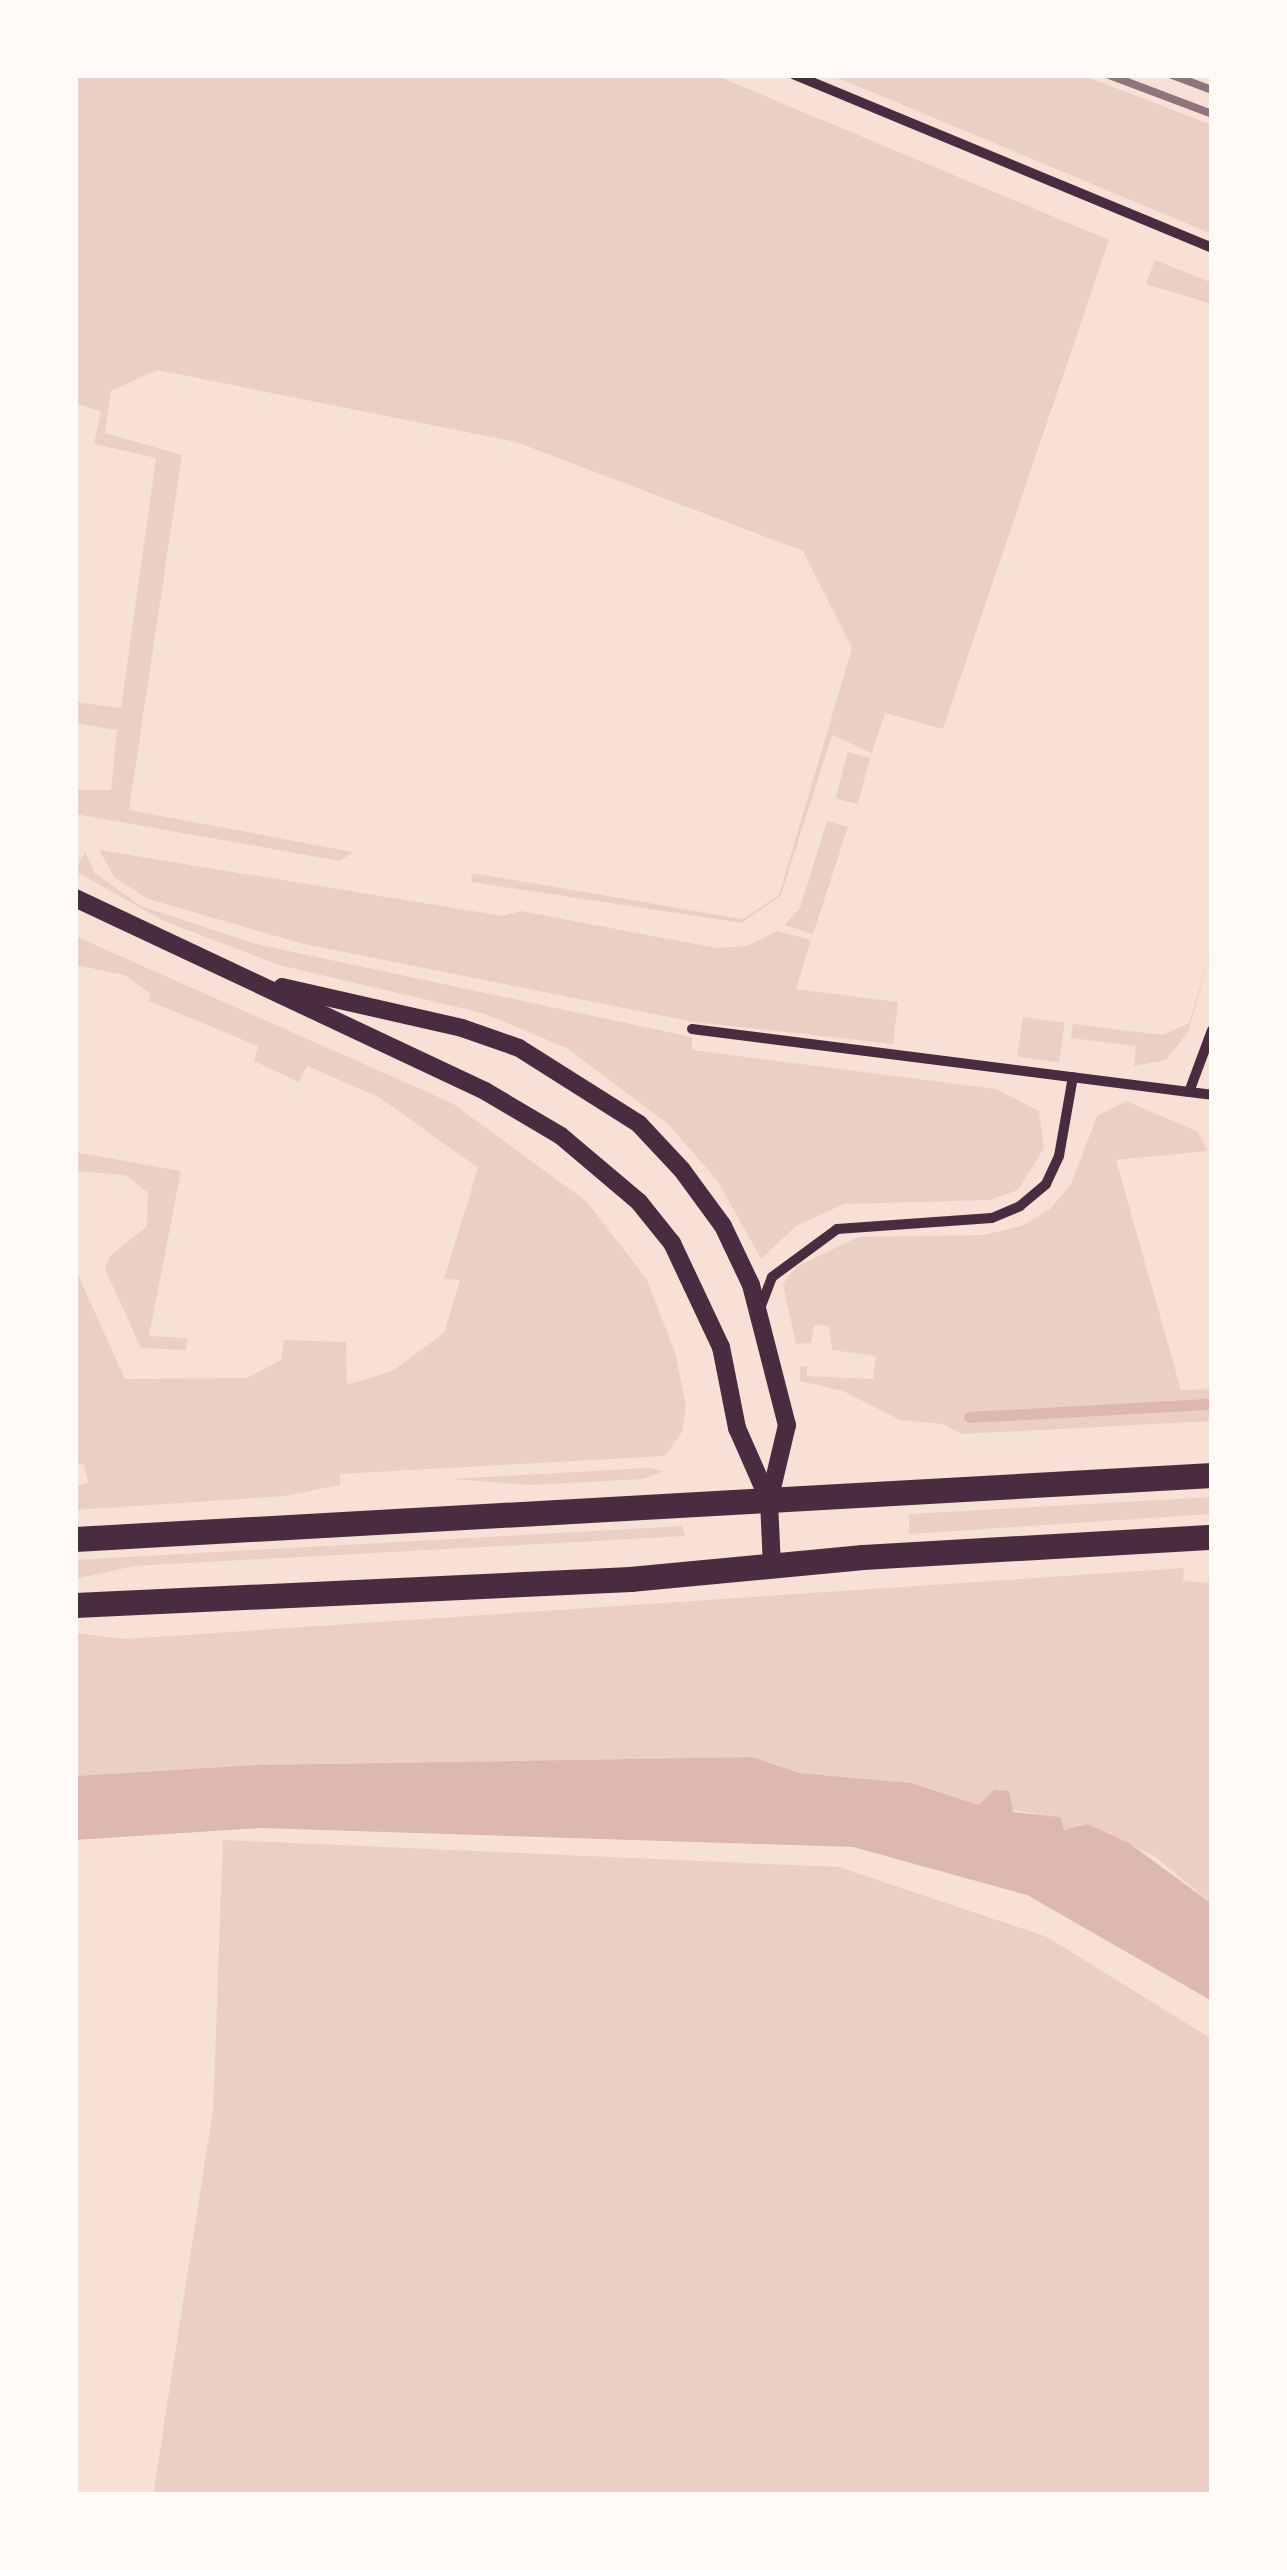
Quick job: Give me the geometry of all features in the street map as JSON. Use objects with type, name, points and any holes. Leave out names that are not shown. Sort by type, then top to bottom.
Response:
[{"type":"main road","points":[[75,1539],[1212,1475]]},
{"type":"main road","points":[[75,1605],[1212,1537]]},
{"type":"street","points":[[795,75],[1212,248]]},
{"type":"street","points":[[75,898],[132,930],[252,980],[485,1091],[562,1136],[640,1202],[672,1244],[721,1347],[736,1428],[769,1501]]},
{"type":"street","points":[[252,980],[462,1028],[580,1081],[639,1124],[682,1170],[723,1226],[759,1313],[787,1425],[769,1501],[772,1566]]},
{"type":"street","points":[[692,1029],[1212,1095]]},
{"type":"street","points":[[1190,1092],[1212,1030]]},
{"type":"street","points":[[759,1313],[772,1277],[837,1229],[992,1218],[1020,1206],[1046,1184],[1059,1156],[1073,1077]]},
{"type":"shaded area","points":[[75,75],[715,75],[1109,240],[943,729],[885,713],[872,753],[832,735],[781,895],[742,923],[471,882],[472,873],[743,919],[779,895],[852,648],[803,551],[516,442],[157,370],[111,391],[105,433],[182,455],[129,810],[353,852],[340,861],[75,814],[75,790],[111,790],[117,730],[75,723],[75,702],[121,708],[156,458],[94,444],[101,412],[75,403]]},
{"type":"shaded area","points":[[831,75],[1082,75],[1212,125],[1212,234]]},
{"type":"shaded area","points":[[1155,260],[1212,283],[1212,304],[1146,284]]},
{"type":"shaded area","points":[[848,752],[870,758],[858,804],[836,798]]},
{"type":"shaded area","points":[[827,821],[848,827],[813,934],[784,925],[800,908]]},
{"type":"shaded area","points":[[99,850],[503,916],[521,911],[716,948],[747,946],[777,931],[811,940],[796,989],[898,1002],[893,1044],[694,1022],[300,943],[148,899],[114,877]]},
{"type":"shaded area","points":[[85,852],[95,873],[141,906],[256,944],[692,1037],[692,1050],[996,1089],[1039,1111],[1044,1148],[1018,1190],[990,1200],[844,1204],[796,1226],[761,1259],[717,1180],[667,1123],[567,1048],[482,1013],[279,965],[164,921],[75,871]]},
{"type":"shaded area","points":[[75,936],[452,1103],[586,1201],[646,1278],[675,1352],[686,1406],[682,1432],[665,1456],[340,1474],[340,1485],[285,1496],[75,1510],[75,1487],[88,1482],[84,1464],[75,1464],[75,1268],[125,1379],[247,1378],[281,1360],[284,1340],[346,1342],[347,1384],[364,1380],[394,1370],[444,1333],[460,1280],[444,1279],[478,1168],[379,1097],[307,1066],[299,1082],[254,1061],[258,1046],[149,1001],[150,993],[125,975],[75,965]]},
{"type":"shaded area","points":[[1212,948],[1188,1032],[1166,1060],[1134,1066],[1136,1046],[1071,1038],[1073,1024],[1163,1035],[1189,1023]]},
{"type":"shaded area","points":[[1023,1017],[1065,1023],[1059,1062],[1017,1057]]},
{"type":"shaded area","points":[[1126,1101],[1197,1131],[1208,1151],[1116,1160],[1181,1390],[1212,1389],[1212,1421],[962,1434],[943,1424],[900,1420],[843,1391],[800,1381],[800,1366],[807,1366],[807,1376],[873,1379],[876,1356],[832,1350],[829,1326],[814,1325],[811,1343],[796,1344],[783,1284],[796,1267],[858,1237],[983,1235],[1022,1226],[1050,1209],[1071,1184],[1097,1116]]},
{"type":"shaded area","points":[[75,1152],[181,1171],[149,1336],[187,1338],[186,1350],[141,1348],[105,1269],[111,1255],[147,1226],[148,1193],[126,1175],[75,1171]]},
{"type":"shaded area","points":[[648,1468],[664,1471],[642,1479],[530,1485],[451,1479]]},
{"type":"shaded area","points":[[1212,1497],[1212,1514],[909,1534],[909,1514]]},
{"type":"shaded area","points":[[682,1526],[685,1536],[134,1566],[75,1579],[75,1560]]},
{"type":"shaded area","points":[[1184,1568],[1183,1581],[1212,1583],[1212,1904],[1154,1856],[1087,1824],[1063,1830],[1059,1817],[979,1805],[911,1783],[799,1773],[752,1757],[257,1765],[75,1776],[75,1633],[125,1639]]},
{"type":"shaded area","points":[[752,1757],[799,1773],[911,1783],[979,1805],[994,1790],[1009,1791],[1013,1812],[1060,1817],[1064,1830],[1087,1824],[1129,1843],[1212,1904],[1212,2001],[1027,1895],[853,1847],[260,1828],[75,1840],[75,1776],[257,1765]]},
{"type":"shaded area","points":[[223,1840],[839,1867],[1047,1937],[1212,2039],[1212,2495],[153,2495],[213,2110]]},
{"type":"waterway","points":[[969,1417],[1212,1404]]},
{"type":"railway","points":[[1109,75],[1212,114]]},
{"type":"railway","points":[[1172,75],[1212,90]]}]
